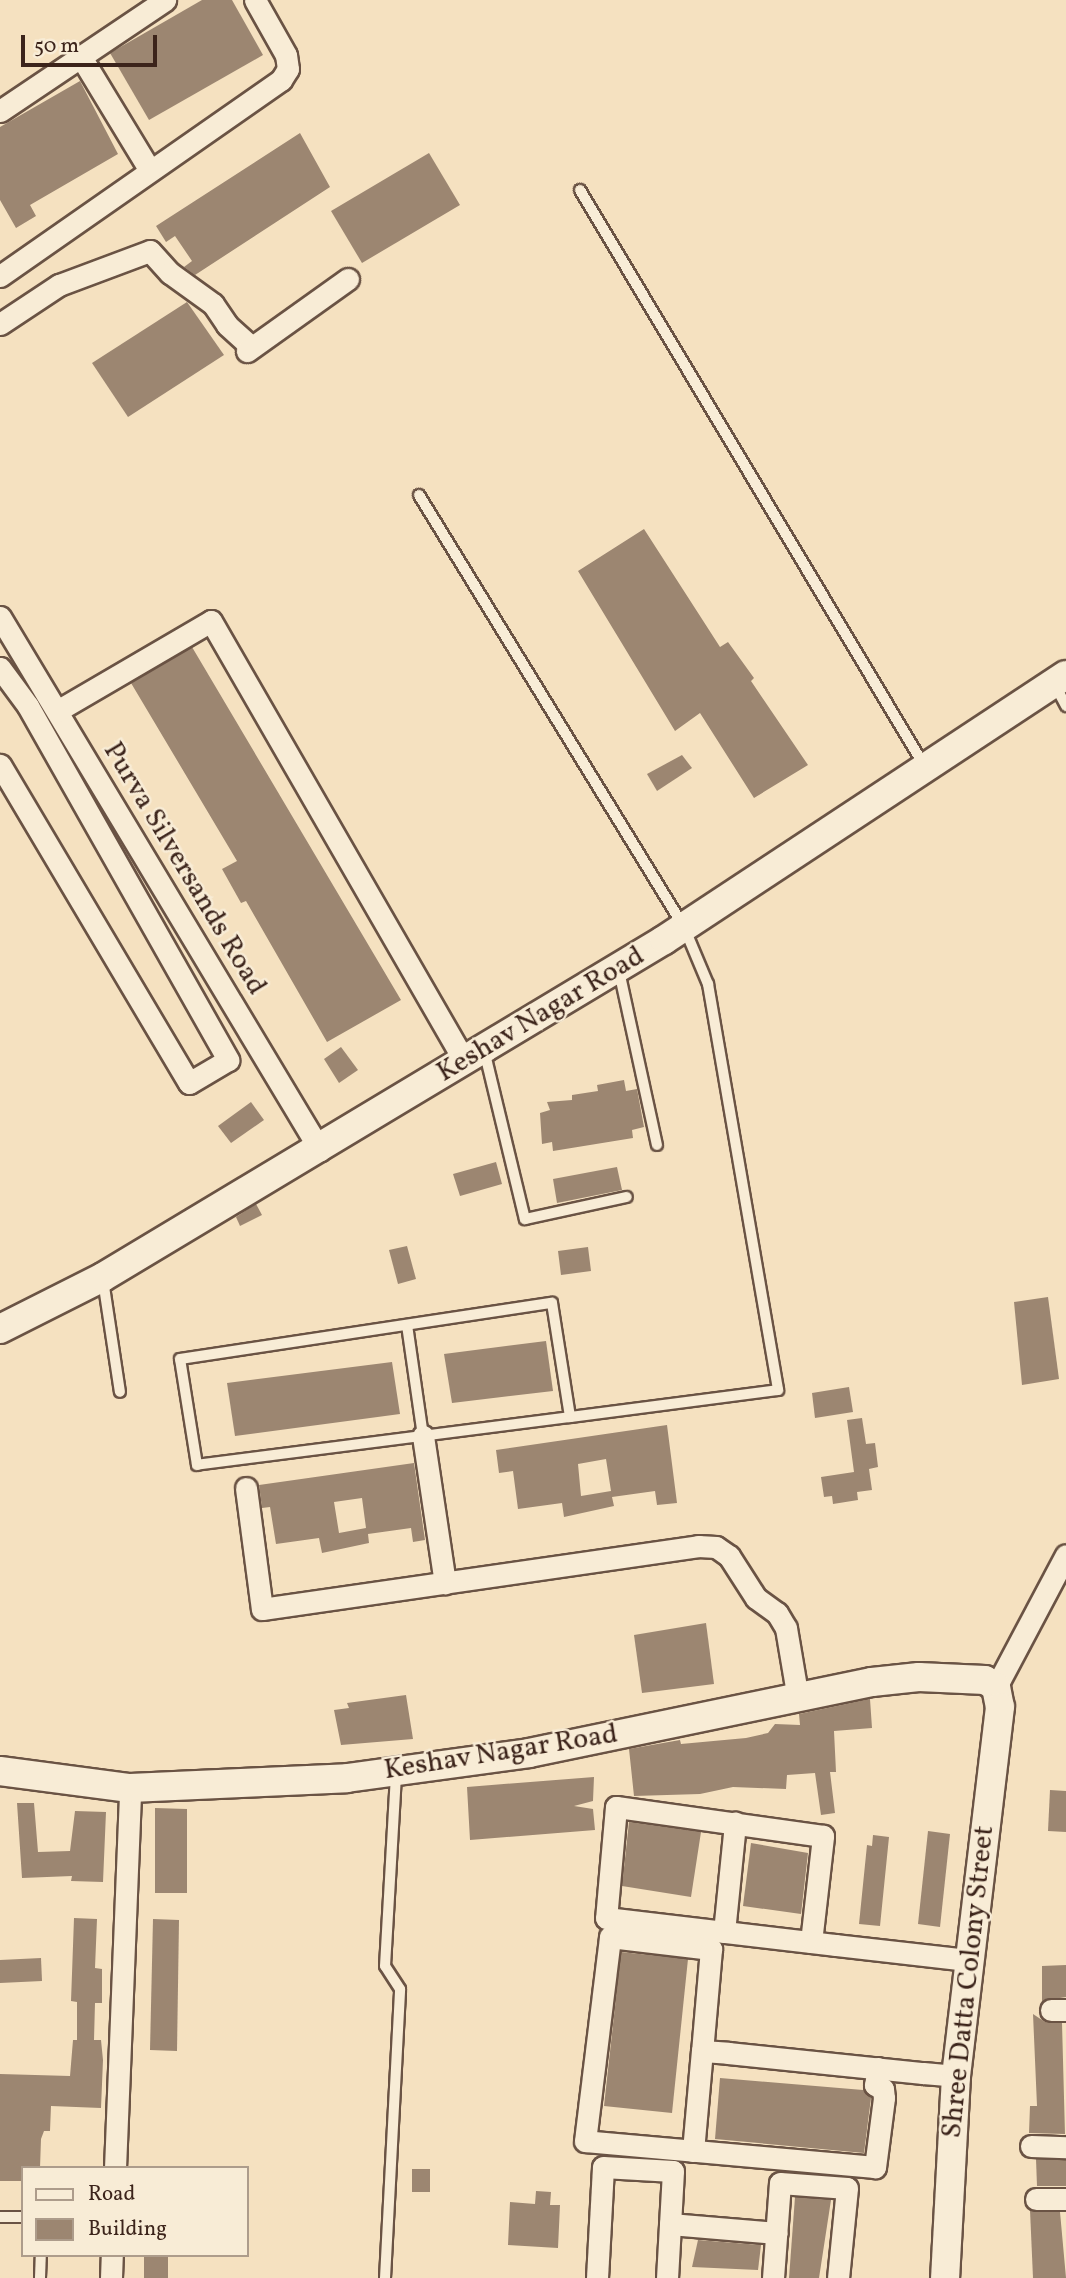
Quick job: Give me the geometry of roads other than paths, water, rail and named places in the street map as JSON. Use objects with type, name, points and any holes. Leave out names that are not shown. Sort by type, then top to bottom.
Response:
[{"type":"street","points":[[0,111],[165,0]]},
{"type":"street","points":[[2,270],[281,80],[288,69],[286,55],[255,0]]},
{"type":"street","points":[[81,57],[149,169]]},
{"type":"street","points":[[0,324],[59,285],[150,251],[170,273],[213,304],[227,325],[249,345],[247,351],[348,279]]},
{"type":"street","name":"Purva Silversands Road","points":[[0,617],[320,1150]]},
{"type":"street","points":[[57,711],[211,621],[474,1056]]},
{"type":"street","points":[[0,668],[28,706],[228,1060],[189,1083],[0,765]]},
{"type":"street","name":"Keshav Nagar Road","points":[[0,1329],[103,1278],[320,1150],[684,927],[925,767],[1062,688]]},
{"type":"street","points":[[118,864],[140,850]]},
{"type":"street","points":[[424,1436],[444,1583]]},
{"type":"street","points":[[246,1488],[262,1609],[716,1547],[729,1556],[756,1598],[777,1613],[786,1628],[799,1699]]},
{"type":"street","points":[[996,1687],[1064,1560]]},
{"type":"street","name":"Keshav Nagar Road","points":[[0,1771],[130,1787],[347,1777],[529,1753],[919,1677],[985,1680],[996,1687]]},
{"type":"street","name":"Shree Datta Colony Street","points":[[945,2278],[956,2076],[1000,1707],[996,1687]]},
{"type":"street","points":[[115,2166],[130,1787]]},
{"type":"street","points":[[811,1942],[823,1836],[616,1807],[606,1918],[724,1932],[811,1942],[968,1960]]},
{"type":"street","points":[[724,1932],[735,1824]]},
{"type":"street","points":[[693,2151],[711,1949],[610,1937],[585,2141],[693,2151],[875,2166],[884,2098],[883,2089],[875,2085],[878,2068]]},
{"type":"street","points":[[702,2051],[956,2076]]},
{"type":"street","points":[[1031,2146],[1066,2147]]},
{"type":"street","points":[[597,2278],[603,2167],[673,2171],[667,2278]]},
{"type":"street","points":[[773,2278],[780,2183],[847,2188],[838,2278]]},
{"type":"street","points":[[1036,2199],[1066,2199]]},
{"type":"street","points":[[670,2224],[777,2233]]},
{"type":"street","points":[[111,2257],[111,2278]]},
{"type":"lane","points":[[580,190],[925,767]]},
{"type":"lane","points":[[419,495],[684,927],[708,984],[778,1390],[424,1436],[197,1465],[180,1359],[552,1303],[570,1417]]},
{"type":"lane","points":[[619,968],[657,1145]]},
{"type":"lane","points":[[474,1056],[525,1219],[627,1197]]},
{"type":"lane","points":[[103,1278],[120,1392]]},
{"type":"lane","points":[[407,1325],[424,1436]]},
{"type":"lane","points":[[384,2278],[400,1989],[385,1966],[397,1771]]},
{"type":"lane","points":[[0,2217],[21,2217]]},
{"type":"lane","points":[[40,2278],[41,2257]]}]
